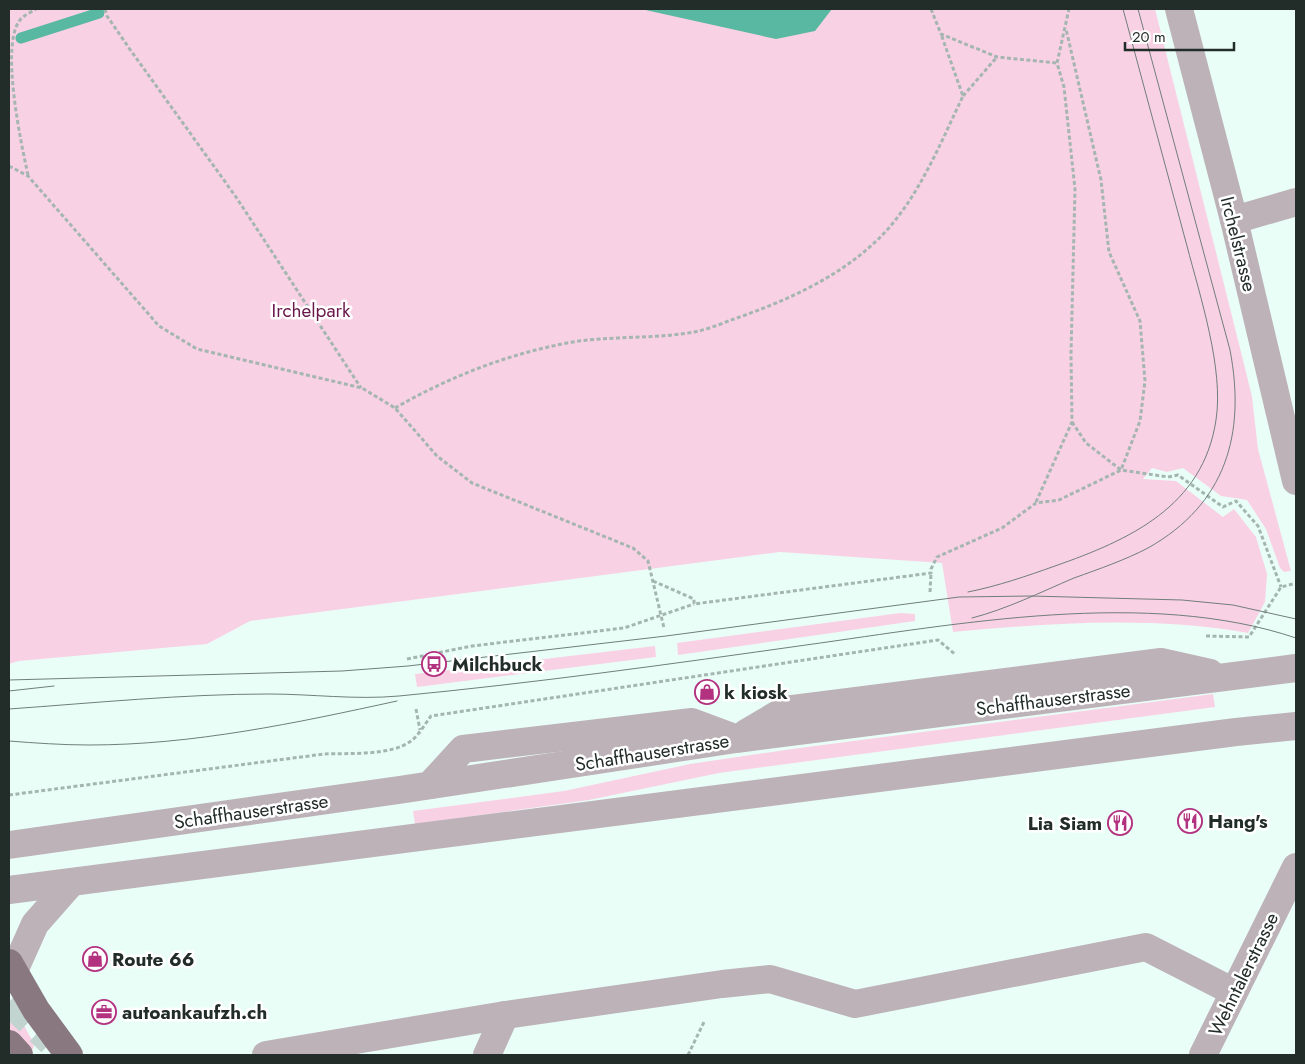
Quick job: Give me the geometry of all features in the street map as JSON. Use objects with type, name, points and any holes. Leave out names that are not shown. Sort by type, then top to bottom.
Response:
[{"type":"main road","points":[[12,967],[36,1010],[69,1055]]},
{"type":"main road","points":[[9,1044],[19,1055]]},
{"type":"street","name":"Irchelstrasse","points":[[1179,9],[1234,220],[1296,481]]},
{"type":"street","points":[[1234,220],[1296,202]]},
{"type":"street","name":"Schaffhauserstrasse","points":[[9,845],[736,739],[1296,668]]},
{"type":"street","points":[[9,890],[1236,732],[1296,726]]},
{"type":"street","name":"Wehntalerstrasse","points":[[1203,1055],[1296,867]]},
{"type":"street","points":[[12,967],[35,924],[71,883]]},
{"type":"street","points":[[266,1055],[299,1053],[505,1015],[722,984],[770,979],[856,1004],[1146,947],[1234,992]]},
{"type":"street","points":[[487,1055],[505,1015]]},
{"type":"path","points":[[28,176],[12,93],[9,45],[19,20],[36,9]]},
{"type":"path","points":[[105,9],[108,16],[236,197],[362,388]]},
{"type":"path","points":[[931,9],[963,96]]},
{"type":"path","points":[[1036,503],[1072,422],[1071,354],[1075,189],[1064,87],[1057,63],[1069,9]]},
{"type":"path","points":[[930,592],[931,569],[937,557],[1002,528],[1036,503],[1059,500],[1121,470],[1140,420],[1145,381],[1140,321],[1109,252],[1101,180],[1066,29]]},
{"type":"path","points":[[941,34],[997,57],[1057,63]]},
{"type":"path","points":[[395,408],[432,386],[504,358],[569,342],[699,331],[768,307],[821,281],[855,258],[886,231],[915,194],[963,96],[997,57]]},
{"type":"path","points":[[9,166],[28,176],[159,326],[197,350],[362,388],[395,408],[437,456],[472,483],[633,548],[648,561],[664,628]]},
{"type":"path","points":[[1072,422],[1086,443],[1121,470],[1168,477],[1178,475],[1223,507],[1236,501],[1258,526],[1281,587]]},
{"type":"path","points":[[407,659],[472,646],[624,628],[694,604],[932,574]]},
{"type":"path","points":[[653,581],[694,599],[694,604]]},
{"type":"path","points":[[1224,645],[1223,636],[1248,637],[1281,587],[1293,584]]},
{"type":"path","points":[[9,795],[324,754],[359,753],[393,749],[412,740],[431,716],[673,677],[938,640]]},
{"type":"path","points":[[416,709],[420,730]]},
{"type":"path","points":[[393,749],[394,756]]},
{"type":"green space","name":"Irchelpark","points":[[9,9],[1155,9],[1252,397],[1258,449],[1291,571],[1284,572],[1280,568],[1266,529],[1247,500],[1221,496],[1183,468],[1167,472],[1152,468],[1143,479],[1176,481],[1223,517],[1234,509],[1256,537],[1267,574],[1265,602],[1248,633],[1174,624],[1138,623],[1064,624],[953,632],[942,563],[780,552],[250,621],[207,644],[19,661],[9,664]]},
{"type":"green space","points":[[900,613],[915,614],[915,621],[678,655],[677,643]]},
{"type":"green space","points":[[655,646],[656,657],[417,687],[415,674]]},
{"type":"green space","points":[[1213,694],[1215,707],[719,773],[589,800],[415,824],[413,811],[564,791],[690,764]]},
{"type":"green space","points":[[9,998],[32,1040],[34,1047],[32,1050],[29,1050],[9,1029]]},
{"type":"shaded area","points":[[641,9],[832,9],[815,31],[776,39]]},
{"type":"waterway","points":[[21,38],[99,13]]},
{"type":"tunnel","points":[[9,1002],[51,1042]]},
{"type":"tram line","points":[[968,592],[1001,584],[1083,556],[1135,531],[1158,516],[1179,498],[1196,476],[1208,450],[1216,420],[1218,400],[1217,378],[1209,333],[1123,9]]},
{"type":"tram line","points":[[972,618],[1011,605],[1112,564],[1148,548],[1175,530],[1196,510],[1212,488],[1224,464],[1232,438],[1235,410],[1230,350],[1138,9]]},
{"type":"tram line","points":[[9,680],[342,671],[408,666],[666,636],[959,597],[1031,596],[1182,600],[1233,605],[1296,619]]},
{"type":"tram line","points":[[9,709],[237,694],[399,696],[603,673],[989,620],[1052,615],[1116,613],[1178,615],[1239,623],[1296,638]]},
{"type":"tram line","points":[[9,691],[54,686]]},
{"type":"tram line","points":[[9,741],[89,745],[128,744],[206,737],[283,725],[397,701]]},
{"type":"place","name":"Milchbuck","points":[[434,664]]},
{"type":"place","name":"k kiosk","points":[[707,692]]},
{"type":"place","name":"Hang's","points":[[1190,821]]},
{"type":"place","name":"Lia Siam","points":[[1120,823]]},
{"type":"place","name":"Route 66","points":[[95,959]]},
{"type":"place","name":"autoankaufzh.ch","points":[[104,1012]]}]
